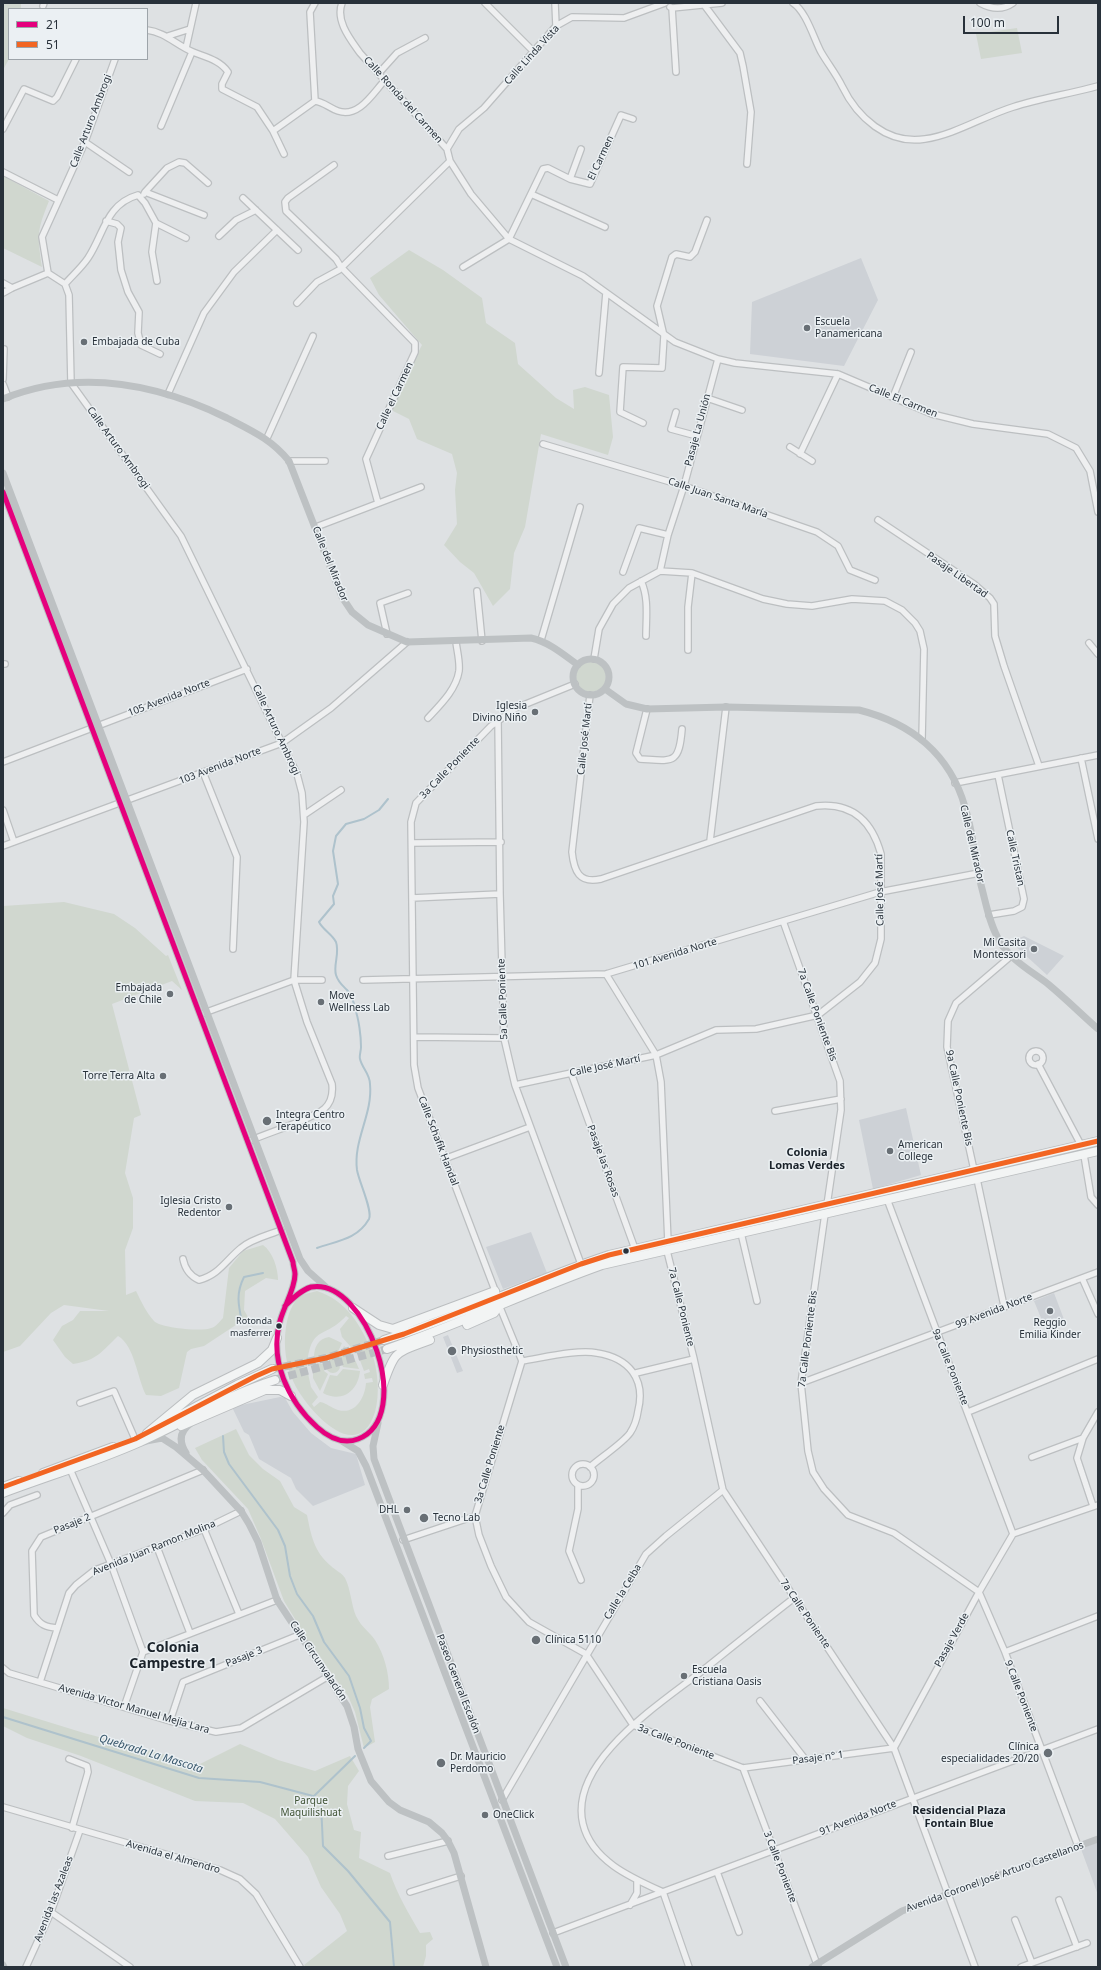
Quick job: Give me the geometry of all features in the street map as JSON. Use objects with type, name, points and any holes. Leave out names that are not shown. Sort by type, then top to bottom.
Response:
[{"type":"main road","points":[[353,1308],[379,1325],[393,1329],[667,1246],[827,1205],[1098,1141]]},
{"type":"main road","points":[[384,1340],[440,1320],[581,1264],[635,1249],[667,1246],[741,1233],[1098,1151]]},
{"type":"main road","points":[[388,1349],[464,1321],[497,1298]]},
{"type":"main road","points":[[383,1385],[390,1365],[397,1354],[494,1313],[497,1298]]},
{"type":"main road","points":[[137,1440],[193,1395],[258,1363],[272,1350],[277,1338]]},
{"type":"main road","points":[[147,1433],[237,1384],[272,1370]]},
{"type":"main road","points":[[3,1493],[70,1469],[258,1385],[275,1380]]},
{"type":"main road","points":[[3,1487],[195,1421],[265,1390],[280,1390],[291,1396]]},
{"type":"street","points":[[186,48],[196,3]]},
{"type":"street","points":[[315,3],[310,12],[315,101]]},
{"type":"street","points":[[485,3],[534,52]]},
{"type":"street","points":[[555,3],[556,26]]},
{"type":"street","points":[[665,3],[672,8],[705,6],[722,3]]},
{"type":"street","name":"Calle Linda Vista","points":[[447,149],[459,129],[484,108],[556,26],[572,17],[624,18],[665,3]]},
{"type":"street","points":[[793,3],[797,5],[804,16],[822,53],[857,109],[864,118],[877,129],[895,138],[924,139],[942,134],[1012,107],[1098,86]]},
{"type":"street","points":[[980,3],[996,8],[1013,3]]},
{"type":"street","name":"Calle Ronda del Carmen","points":[[340,4],[340,18],[348,36],[360,53],[447,149],[450,161],[486,214],[509,239],[583,276],[606,293]]},
{"type":"street","points":[[705,6],[740,53],[751,112],[747,164]]},
{"type":"street","points":[[672,8],[676,72]]},
{"type":"street","points":[[168,36],[190,28]]},
{"type":"street","points":[[148,30],[168,36],[192,52],[203,54],[223,65],[228,72],[222,84],[222,89],[257,107],[273,131],[284,154]]},
{"type":"street","points":[[379,73],[397,52],[425,38]]},
{"type":"street","points":[[161,126],[192,52]]},
{"type":"street","points":[[3,128],[24,89],[53,101],[57,97],[76,60]]},
{"type":"street","name":"Calle Arturo Ambrogi","points":[[48,273],[42,237],[85,142],[115,60]]},
{"type":"street","points":[[273,131],[315,101],[322,102],[338,112],[351,113],[365,102],[385,80]]},
{"type":"street","name":"El Carmen","points":[[509,239],[543,169],[548,168],[570,179],[590,184],[621,115],[633,119]]},
{"type":"street","points":[[85,142],[129,172]]},
{"type":"street","points":[[570,179],[581,149]]},
{"type":"street","points":[[297,303],[317,282],[341,267],[450,161]]},
{"type":"street","points":[[143,194],[167,168],[179,162],[185,163],[208,183]]},
{"type":"street","name":"Calle el Carmen","points":[[334,165],[285,202],[286,210],[336,259],[341,267],[415,342],[415,352],[366,459],[378,503]]},
{"type":"street","points":[[3,172],[58,200]]},
{"type":"street","points":[[143,194],[156,223],[152,252],[157,281]]},
{"type":"street","points":[[65,284],[87,259],[98,242],[100,232],[106,221],[125,199],[143,194],[204,215]]},
{"type":"street","points":[[531,194],[605,228]]},
{"type":"street","points":[[243,198],[298,250]]},
{"type":"street","points":[[219,236],[236,220],[256,210]]},
{"type":"street","points":[[643,423],[620,412],[623,367],[662,368],[664,336],[657,306],[672,257],[676,254],[690,257],[695,252],[707,220]]},
{"type":"street","points":[[106,221],[117,224],[121,228],[118,242],[121,270],[128,292],[139,312],[138,333],[141,346],[160,354]]},
{"type":"street","points":[[156,223],[186,238]]},
{"type":"street","points":[[168,394],[204,313],[234,272],[277,230]]},
{"type":"street","points":[[463,267],[509,239]]},
{"type":"street","points":[[3,293],[48,273],[65,284],[69,295],[70,383]]},
{"type":"street","points":[[3,283],[12,288]]},
{"type":"street","points":[[599,374],[606,293]]},
{"type":"street","name":"Calle El Carmen","points":[[606,293],[664,336],[675,342],[718,359],[734,363],[838,374],[932,414],[973,424],[1048,434],[1063,440],[1076,448],[1090,471],[1098,512]]},
{"type":"street","points":[[3,384],[5,398],[42,388],[70,383],[98,382],[134,385],[168,394],[213,411],[267,438],[313,336]]},
{"type":"street","points":[[3,378],[4,349]]},
{"type":"street","points":[[893,397],[911,352]]},
{"type":"street","name":"Pasaje La Unión","points":[[660,571],[668,535],[684,486],[718,359]]},
{"type":"street","points":[[800,454],[838,374]]},
{"type":"street","name":"Calle Arturo Ambrogi","points":[[70,383],[173,523],[247,669],[300,782],[304,815],[294,980],[307,1022],[332,1084],[331,1099],[325,1108],[314,1115],[251,1140]]},
{"type":"street","points":[[707,398],[742,410]]},
{"type":"street","points":[[676,412],[671,429],[697,436]]},
{"type":"street","name":"Calle del Mirador","points":[[267,438],[280,449],[290,461],[342,597],[346,605],[364,622],[407,642],[456,642],[532,638],[541,640]]},
{"type":"street","name":"Calle Juan Santa María","points":[[543,444],[684,486],[817,532],[838,546],[850,570],[875,580]]},
{"type":"street","points":[[790,447],[812,461]]},
{"type":"street","points":[[290,461],[325,461]]},
{"type":"street","points":[[3,473],[95,727]]},
{"type":"street","points":[[316,527],[421,487]]},
{"type":"street","points":[[3,492],[95,727],[251,1140],[300,1259],[308,1271],[327,1288],[342,1297],[353,1308],[364,1323],[376,1347],[381,1363],[383,1385],[382,1407],[378,1421],[373,1429],[364,1436],[354,1440],[342,1441],[324,1433],[305,1415],[291,1396],[282,1375],[277,1357],[277,1338],[295,1274],[293,1262],[251,1140]]},
{"type":"street","points":[[578,665],[541,640],[580,507]]},
{"type":"street","name":"Pasaje Libertad","points":[[878,520],[974,584],[990,598],[994,604],[995,636],[1039,766]]},
{"type":"street","points":[[622,572],[639,528],[668,535]]},
{"type":"street","points":[[594,659],[599,629],[607,611],[624,591],[660,571],[692,573],[763,599],[787,604],[812,606],[852,599],[876,599],[885,601],[902,610],[915,623],[920,631],[924,649],[922,739]]},
{"type":"street","points":[[688,650],[688,607],[692,573]]},
{"type":"street","points":[[641,581],[645,588],[646,636]]},
{"type":"street","points":[[477,591],[482,641]]},
{"type":"street","points":[[387,634],[380,603],[408,593]]},
{"type":"street","name":"103 Avenida Norte","points":[[3,846],[124,803],[282,742],[331,708],[407,642]]},
{"type":"street","points":[[428,718],[446,697],[457,678],[459,663],[456,642]]},
{"type":"street","points":[[1089,643],[1098,654]]},
{"type":"street","points":[[594,659],[604,664],[609,673],[608,684],[605,689],[598,694],[590,695],[581,692],[575,684],[573,674],[578,665],[585,660],[594,659]]},
{"type":"street","name":"105 Avenida Norte","points":[[3,762],[247,669]]},
{"type":"street","name":"3a Calle Poniente","points":[[411,978],[411,822],[412,812],[416,803],[498,720],[516,708],[575,684]]},
{"type":"street","name":"Calle del Mirador","points":[[605,689],[626,704],[646,709],[726,707],[859,710],[874,714],[898,724],[922,739],[943,763],[955,783],[965,807],[989,915],[999,940],[1011,956],[1049,985],[1098,1029]]},
{"type":"street","name":"Calle José Martí","points":[[515,1085],[656,1055],[716,1030],[756,1029],[818,1015],[860,982],[875,963],[880,939],[881,854],[872,830],[856,814],[836,806],[816,806],[601,879],[589,880],[578,875],[575,870],[572,852],[590,695]]},
{"type":"street","points":[[710,841],[726,707]]},
{"type":"street","points":[[646,709],[636,753],[640,759],[671,760],[680,749],[682,729]]},
{"type":"street","name":"5a Calle Poniente","points":[[498,720],[500,894],[504,1038],[515,1085],[581,1264]]},
{"type":"street","points":[[955,783],[1098,755]]},
{"type":"street","points":[[1081,758],[1098,839]]},
{"type":"street","points":[[203,772],[237,857],[233,949]]},
{"type":"street","name":"Calle Tristan","points":[[989,915],[1014,911],[1022,907],[1024,899],[998,775]]},
{"type":"street","points":[[304,815],[341,790]]},
{"type":"street","points":[[3,810],[14,842]]},
{"type":"street","points":[[412,843],[500,842]]},
{"type":"street","name":"101 Avenida Norte","points":[[363,980],[606,974],[880,892],[979,873]]},
{"type":"street","points":[[412,898],[500,894]]},
{"type":"street","name":"7a Calle Poniente Bis","points":[[783,921],[838,1073],[842,1099],[827,1205]]},
{"type":"street","name":"9a Calle Poniente Bis","points":[[974,1170],[947,1047],[948,1021],[956,1003],[1011,956]]},
{"type":"street","name":"7a Calle Poniente","points":[[606,974],[656,1055],[661,1082],[667,1246],[694,1358],[722,1490],[894,1748],[975,1967]]},
{"type":"street","name":"Calle Schafik Handal","points":[[411,978],[416,1082],[522,1361]]},
{"type":"street","points":[[203,1013],[294,980],[322,980]]},
{"type":"street","points":[[414,1037],[504,1038]]},
{"type":"street","points":[[1038,1064],[1081,1145]]},
{"type":"street","name":"Pasaje las Rosas","points":[[571,1073],[635,1249]]},
{"type":"street","points":[[775,1111],[842,1099]]},
{"type":"street","points":[[444,1159],[530,1126]]},
{"type":"street","points":[[1084,1155],[1091,1197],[1098,1205]]},
{"type":"street","points":[[977,1179],[1004,1306]]},
{"type":"street","name":"9a Calle Poniente","points":[[887,1199],[936,1333],[968,1412],[1013,1534]]},
{"type":"street","name":"7a Calle Poniente Bis","points":[[825,1214],[801,1383],[808,1451],[813,1472],[824,1489],[848,1515],[894,1533],[979,1592]]},
{"type":"street","points":[[183,1259],[184,1266],[192,1276],[199,1280],[204,1279],[217,1272],[242,1247],[281,1230]]},
{"type":"street","points":[[741,1233],[757,1301]]},
{"type":"street","name":"99 Avenida Norte","points":[[801,1383],[1098,1272]]},
{"type":"street","points":[[1082,1278],[1098,1314]]},
{"type":"street","points":[[285,1306],[305,1289],[318,1287],[327,1288]]},
{"type":"street","points":[[522,1361],[596,1352],[623,1362],[636,1373],[641,1391],[640,1403],[637,1418],[630,1434],[590,1467]]},
{"type":"street","points":[[636,1373],[694,1358]]},
{"type":"street","points":[[968,1412],[1098,1359]]},
{"type":"street","name":"3a Calle Poniente","points":[[522,1361],[475,1516],[479,1535],[491,1566],[506,1597],[529,1622],[586,1654],[633,1725],[743,1768]]},
{"type":"street","points":[[80,1403],[114,1391],[137,1440]]},
{"type":"street","points":[[1013,1534],[1096,1506],[1077,1458],[1083,1438],[1098,1412]]},
{"type":"street","name":"Calle Circunvalación","points":[[189,1458],[182,1446],[181,1436],[184,1429],[195,1421]]},
{"type":"street","name":"Paseo General Escalón","points":[[378,1421],[373,1446],[374,1459],[566,1967]]},
{"type":"street","name":"Calle Circunvalación","points":[[137,1440],[162,1438],[203,1470],[241,1511],[258,1542],[277,1600],[347,1706],[364,1767],[380,1793],[400,1810],[429,1822],[442,1833],[454,1852],[486,1967]]},
{"type":"street","points":[[1032,1457],[1083,1438]]},
{"type":"street","name":"Paseo General Escalón","points":[[342,1441],[358,1451],[366,1466],[557,1967]]},
{"type":"street","points":[[580,1465],[590,1467],[594,1473],[593,1480],[585,1486],[578,1485],[573,1480],[574,1469],[580,1465]]},
{"type":"street","points":[[70,1469],[111,1564],[143,1652],[124,1707]]},
{"type":"street","name":"Pasaje 2","points":[[57,1628],[46,1626],[38,1621],[34,1615],[32,1551],[41,1537],[203,1470]]},
{"type":"street","points":[[578,1485],[578,1508],[569,1551],[581,1580]]},
{"type":"street","name":"Calle la Ceiba","points":[[502,1800],[586,1654],[646,1554],[722,1490]]},
{"type":"street","points":[[3,1514],[10,1505],[37,1496]]},
{"type":"street","name":"Avenida Juan Ramon Molina","points":[[40,1682],[57,1628],[70,1593],[76,1585],[95,1570],[204,1529],[241,1511]]},
{"type":"street","points":[[404,1540],[475,1516]]},
{"type":"street","points":[[204,1529],[239,1614]]},
{"type":"street","name":"Pasaje Verde","points":[[894,1748],[979,1592],[1013,1534]]},
{"type":"street","points":[[157,1547],[190,1633]]},
{"type":"street","name":"9 Calle Poniente","points":[[979,1592],[1005,1652],[1078,1846]]},
{"type":"street","points":[[689,1967],[663,1892],[637,1880],[615,1867],[601,1855],[584,1825],[582,1810],[583,1796],[588,1781],[600,1762],[633,1725],[794,1598]]},
{"type":"street","points":[[143,1652],[277,1600]]},
{"type":"street","points":[[1005,1652],[1098,1616]]},
{"type":"street","name":"Pasaje 3","points":[[170,1721],[183,1682],[300,1635]]},
{"type":"street","name":"Avenida Victor Manuel Mejia Lara","points":[[3,1668],[9,1673],[170,1721],[216,1732],[241,1728],[327,1677]]},
{"type":"street","points":[[760,1701],[805,1759]]},
{"type":"street","name":"91 Avenida Norte","points":[[553,1933],[1098,1729]]},
{"type":"street","name":"Pasaje n° 1","points":[[743,1768],[894,1748]]},
{"type":"street","points":[[69,1759],[87,1766],[88,1772],[72,1828]]},
{"type":"street","name":"3 Calle Poniente","points":[[743,1768],[815,1966]]},
{"type":"street","name":"Avenida el Almendro","points":[[3,1807],[220,1870],[240,1879],[256,1894],[300,1967]]},
{"type":"street","name":"Avenida las Azaleas","points":[[26,1967],[51,1912],[80,1830]]},
{"type":"street","name":"Avenida Coronel José Arturo Castellanos","points":[[815,1966],[902,1911],[1098,1839]]},
{"type":"street","points":[[388,1856],[448,1841]]},
{"type":"street","points":[[717,1872],[739,1932]]},
{"type":"street","points":[[410,1892],[460,1876]]},
{"type":"street","points":[[630,1905],[637,1893],[637,1880]]},
{"type":"street","points":[[1059,1900],[1077,1947]]},
{"type":"street","points":[[51,1912],[130,1967]]},
{"type":"street","points":[[1015,1920],[1032,1963]]},
{"type":"street","points":[[1021,1967],[1088,1943]]},
{"type":"shaded area","name":"Escuela Panamericana","points":[[861,258],[878,300],[844,366],[750,354],[752,302]]},
{"type":"shaded area","name":"Mi Casita Montessori","points":[[1024,936],[1064,956],[1047,975],[1011,942]]},
{"type":"shaded area","name":"American College","points":[[906,1108],[921,1175],[873,1189],[859,1120]]},
{"type":"shaded area","points":[[531,1232],[547,1273],[503,1289],[486,1247]]},
{"type":"shaded area","name":"Reggio Emilia Kinder","points":[[1054,1293],[1065,1322],[1046,1330],[1034,1301]]},
{"type":"shaded area","name":"Physiosthetic","points":[[448,1335],[463,1371],[457,1373],[443,1337]]},
{"type":"shaded area","points":[[280,1397],[285,1398],[293,1412],[311,1433],[331,1448],[356,1454],[365,1485],[313,1506],[296,1489],[291,1478],[259,1459],[249,1435],[244,1432],[232,1407]]},
{"type":"shaded area","points":[[1098,1842],[1098,1895],[1081,1849]]},
{"type":"green space","points":[[3,3],[21,3],[21,8],[8,8],[8,60],[3,70]]},
{"type":"green space","points":[[1017,28],[1022,53],[981,59],[976,34]]},
{"type":"green space","points":[[3,176],[49,201],[42,219],[39,233],[39,247],[42,267],[3,248]]},
{"type":"green space","points":[[409,250],[443,270],[482,298],[486,323],[515,343],[518,364],[556,398],[574,409],[573,390],[585,387],[609,395],[613,437],[608,455],[541,434],[525,527],[514,553],[510,589],[493,606],[474,573],[460,562],[444,545],[457,524],[455,490],[457,473],[452,454],[417,439],[409,419],[389,409],[422,345],[379,295],[370,278]]},
{"type":"green space","points":[[591,662],[597,663],[605,671],[605,683],[597,691],[591,692],[585,691],[577,683],[576,677],[577,671],[585,663]]},
{"type":"green space","points":[[64,902],[114,914],[135,928],[166,956],[168,955],[182,990],[172,981],[112,1004],[141,1115],[134,1118],[125,1173],[133,1198],[133,1228],[125,1250],[126,1295],[136,1291],[154,1321],[164,1326],[200,1330],[215,1326],[223,1318],[229,1268],[243,1251],[263,1245],[270,1252],[277,1271],[278,1280],[266,1278],[245,1291],[244,1310],[248,1317],[204,1346],[191,1349],[187,1352],[179,1388],[161,1396],[146,1395],[132,1355],[124,1341],[118,1336],[94,1358],[73,1364],[65,1357],[53,1340],[62,1326],[73,1320],[80,1311],[109,1311],[64,1305],[51,1313],[20,1346],[3,1352],[3,906]]},
{"type":"green space","points":[[317,1291],[327,1295],[345,1307],[358,1324],[368,1343],[376,1367],[378,1382],[377,1405],[367,1428],[357,1434],[345,1434],[333,1428],[321,1419],[310,1407],[291,1376],[285,1349],[285,1334],[291,1309],[301,1295]],"holes":[[[346,1316],[349,1318],[340,1329],[342,1337],[358,1355],[364,1371],[369,1369],[370,1372],[364,1374],[365,1379],[372,1378],[373,1382],[366,1383],[364,1394],[358,1404],[350,1410],[338,1410],[320,1402],[314,1407],[312,1404],[318,1397],[311,1387],[307,1369],[302,1371],[301,1368],[307,1366],[309,1353],[315,1338]]]},
{"type":"green space","points":[[329,1337],[342,1343],[336,1356],[328,1356],[324,1361],[314,1358],[317,1344]]},
{"type":"green space","points":[[344,1346],[352,1353],[359,1369],[343,1367],[339,1357]]},
{"type":"green space","points":[[330,1359],[336,1359],[340,1363],[340,1369],[336,1373],[330,1373],[326,1369],[326,1363]]},
{"type":"green space","points":[[313,1363],[324,1364],[324,1371],[328,1374],[320,1391],[313,1378]]},
{"type":"green space","points":[[343,1369],[360,1371],[359,1378],[352,1390],[348,1394],[336,1397],[323,1393],[330,1375],[337,1376]]},
{"type":"green space","points":[[236,1429],[249,1455],[263,1469],[280,1481],[294,1507],[307,1515],[317,1549],[325,1561],[345,1578],[349,1587],[356,1616],[375,1640],[381,1651],[387,1670],[389,1689],[372,1699],[370,1707],[375,1742],[364,1748],[355,1712],[348,1696],[309,1642],[284,1601],[248,1509],[202,1460],[195,1448]]},
{"type":"green space","name":"Parque Maquilishuat","points":[[3,1708],[84,1733],[200,1764],[240,1744],[278,1760],[315,1771],[350,1756],[359,1771],[348,1786],[347,1804],[354,1830],[361,1832],[359,1858],[390,1873],[400,1896],[420,1933],[430,1932],[433,1939],[426,1945],[426,1956],[423,1967],[306,1967],[304,1965],[347,1931],[340,1914],[321,1887],[308,1857],[275,1819],[243,1803],[195,1801],[81,1756],[27,1738],[3,1726]]},
{"type":"waterway","points":[[317,1248],[352,1236],[364,1226],[370,1215],[357,1170],[358,1148],[369,1106],[370,1080],[360,1059],[360,1033],[358,1018],[353,1001],[351,996],[339,982],[335,971],[337,950],[336,942],[319,922],[334,904],[333,896],[338,884],[333,851],[336,836],[346,824],[364,819],[379,810],[388,799]]},
{"type":"waterway","points":[[242,1322],[238,1299],[241,1283],[244,1277],[263,1273]]},
{"type":"waterway","points":[[223,1436],[224,1452],[229,1464],[278,1530],[285,1546],[290,1576],[297,1594],[313,1616],[324,1642],[349,1676],[360,1708],[364,1728],[371,1741],[364,1748]]},
{"type":"waterway","name":"Quebrada La Mascota","points":[[3,1717],[199,1778],[260,1782],[313,1796],[321,1804],[323,1846],[348,1871],[390,1922],[394,1967]]},
{"type":"waterway","points":[[314,1796],[355,1756]]},
{"type":"tunnel","points":[[272,1369],[326,1358],[384,1340]]},
{"type":"tunnel","points":[[277,1379],[387,1349]]},
{"type":"transit line","name":"21","points":[[3,492],[293,1262],[295,1280],[289,1298],[287,1303],[284,1309],[280,1321],[277,1336],[279,1365],[284,1379],[297,1405],[321,1431],[336,1439],[346,1441],[358,1439],[375,1426],[383,1405],[383,1379],[377,1351],[365,1325],[350,1303],[331,1290],[311,1287],[307,1288],[300,1292],[294,1298],[291,1300],[288,1303],[285,1306]]},
{"type":"transit line","name":"51","points":[[3,1487],[135,1439],[272,1369],[326,1358],[404,1334],[581,1264],[609,1255],[1098,1141]]},
{"type":"place","name":"Escuela Panamericana","points":[[807,328]]},
{"type":"place","name":"Embajada de Cuba","points":[[84,342]]},
{"type":"place","name":"Iglesia Divino Niño","points":[[535,712]]},
{"type":"place","name":"Mi Casita Montessori","points":[[1034,949]]},
{"type":"place","name":"Embajada de Chile","points":[[170,994]]},
{"type":"place","name":"Move Wellness Lab","points":[[321,1002]]},
{"type":"place","name":"Torre Terra Alta","points":[[163,1076]]},
{"type":"place","name":"Integra Centro Terapéutico","points":[[267,1121]]},
{"type":"place","name":"American College","points":[[890,1151]]},
{"type":"place","name":"Iglesia Cristo Redentor","points":[[229,1207]]},
{"type":"place","name":"Reggio Emilia Kinder","points":[[1050,1311]]},
{"type":"place","name":"Rotonda masferrer","points":[[279,1326]]},
{"type":"place","name":"Physiosthetic","points":[[452,1351]]},
{"type":"place","name":"DHL","points":[[407,1510]]},
{"type":"place","name":"Tecno Lab","points":[[424,1518]]},
{"type":"place","name":"Clínica 5110","points":[[536,1640]]},
{"type":"place","name":"Escuela Cristiana Oasis","points":[[684,1676]]},
{"type":"place","name":"Clínica especialidades 20/20","points":[[1048,1753]]},
{"type":"place","name":"Dr. Mauricio Perdomo","points":[[441,1763]]},
{"type":"place","name":"OneClick","points":[[485,1815]]},
{"type":"district","name":"Colonia Lomas Verdes","points":[[807,1159]]},
{"type":"district","name":"Colonia Campestre 1","points":[[173,1656]]},
{"type":"district","name":"Residencial Plaza Fontain Blue","points":[[959,1817]]}]
